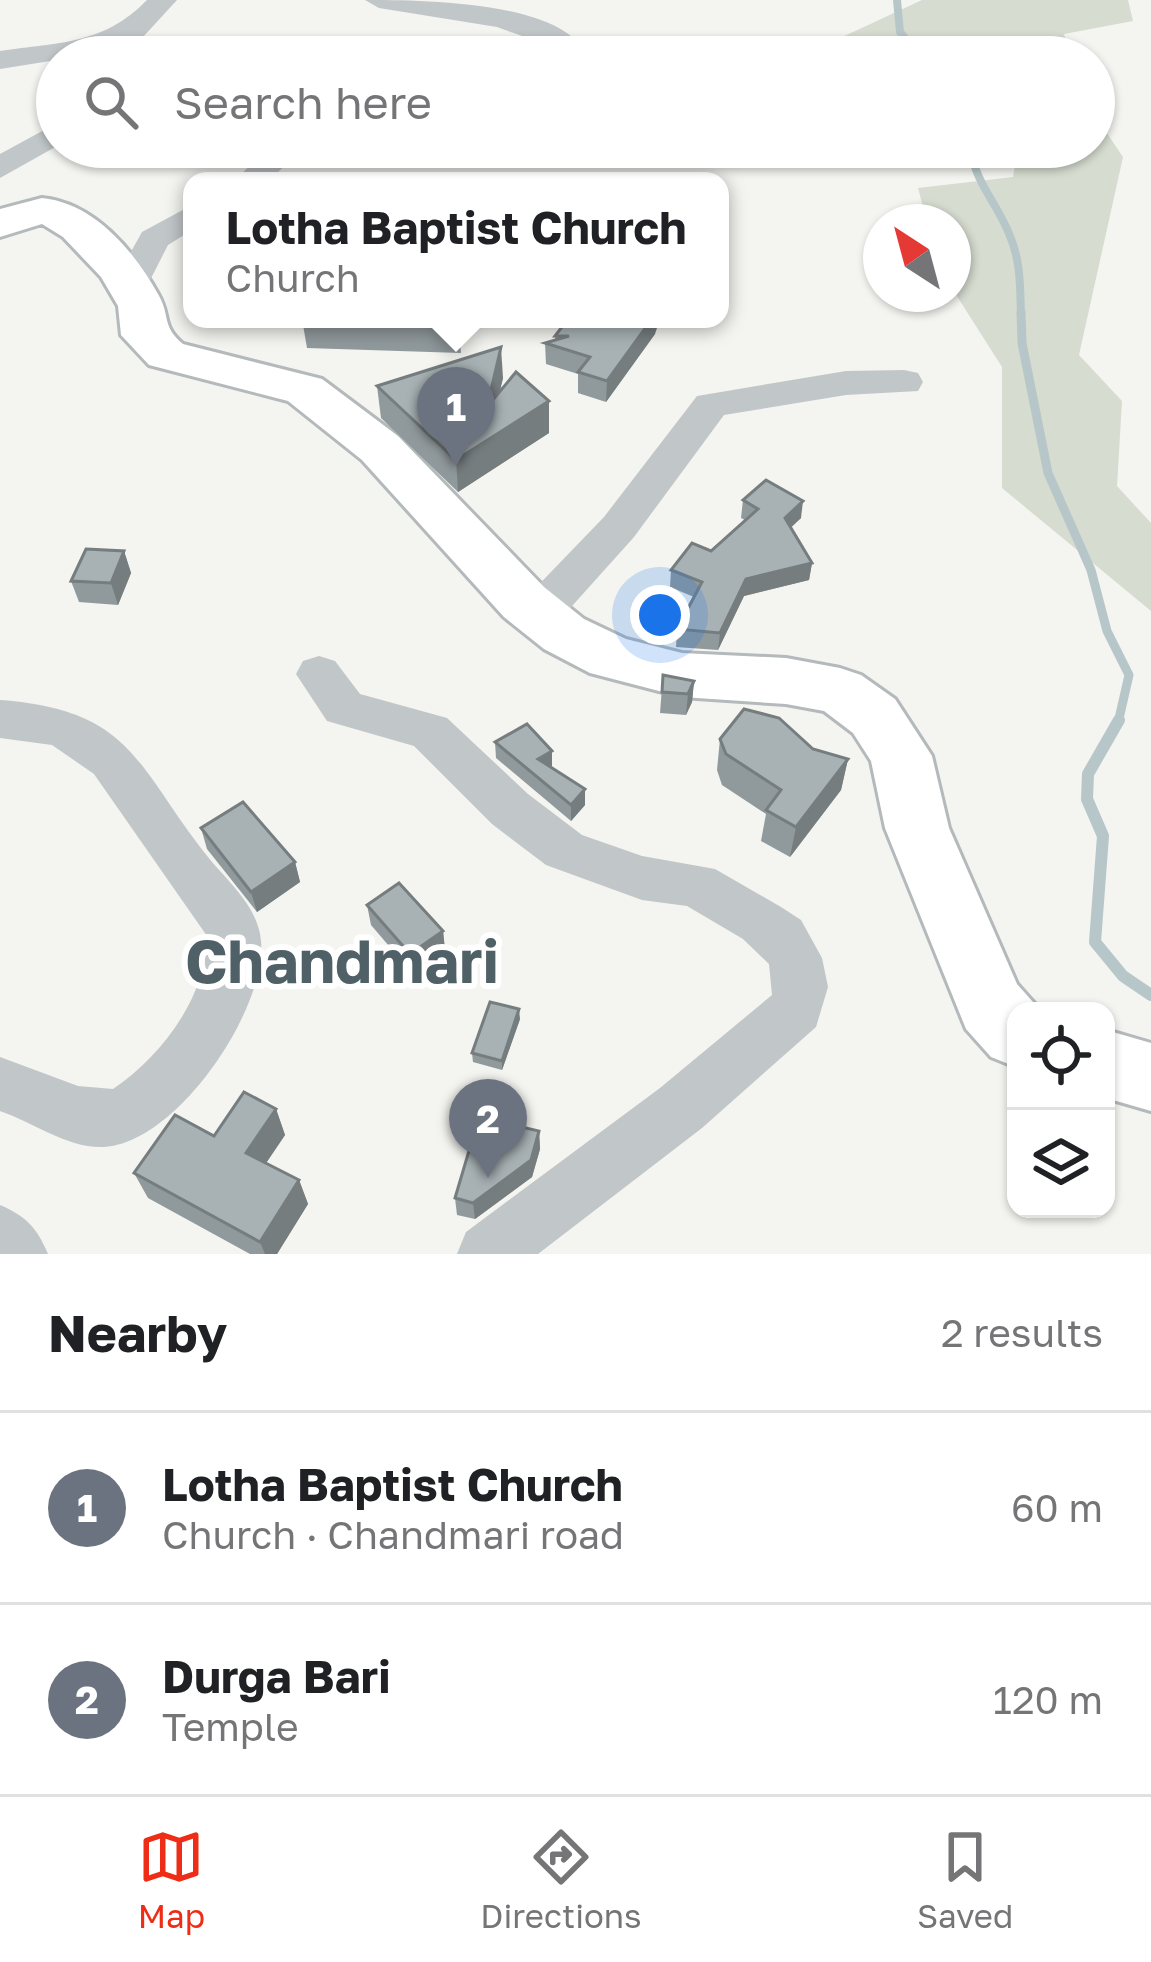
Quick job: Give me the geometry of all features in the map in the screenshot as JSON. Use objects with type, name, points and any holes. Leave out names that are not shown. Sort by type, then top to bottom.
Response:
[{"type":"main road","points":[[16,210],[75,224],[130,284],[142,308],[144,334],[166,355],[305,390],[380,448],[539,614],[564,634],[611,657],[717,681],[786,680],[840,691],[874,716],[901,756],[917,828],[992,1006],[1007,1024]]},
{"type":"main road","points":[[1115,1067],[1151,1077]]},
{"type":"street","points":[[123,36],[134,31],[163,0]]},
{"type":"street","points":[[379,0],[519,24],[551,36]]},
{"type":"street","points":[[0,60],[36,55]]},
{"type":"street","points":[[0,168],[36,145]]},
{"type":"street","points":[[130,284],[154,239],[183,221]]},
{"type":"street","points":[[539,614],[619,526],[711,405],[846,382],[904,382]]},
{"type":"street","points":[[319,674],[344,708],[430,730],[510,809],[564,850],[642,878],[697,885],[782,937],[795,958],[801,987],[796,1009],[681,1108],[488,1254]]},
{"type":"street","points":[[0,719],[52,722],[100,746],[143,799],[182,863],[219,902],[235,939],[232,975],[186,1056],[157,1092],[124,1116],[104,1119],[0,1084]]},
{"type":"street","points":[[0,1236],[17,1254]]},
{"type":"shaded area","points":[[922,0],[1128,0],[1133,21],[1065,36],[844,36]]},
{"type":"shaded area","points":[[1115,145],[1123,157],[1079,355],[1122,401],[1117,486],[1151,523],[1151,611],[1002,488],[1002,367],[967,312],[971,312],[971,204],[922,204],[918,188],[1013,177],[1014,168],[1115,168]]},
{"type":"building","points":[[561,328],[645,328],[607,381],[578,372],[590,357],[545,343],[569,336],[555,336]]},
{"type":"building","points":[[501,347],[487,407],[516,372],[549,401],[456,460],[377,386]]},
{"type":"building","points":[[766,480],[803,501],[785,518],[812,563],[746,579],[720,633],[677,629],[702,582],[671,570],[692,543],[711,551],[758,509],[743,500]]},
{"type":"building","points":[[86,549],[124,551],[111,583],[71,581]]},
{"type":"building","points":[[663,675],[694,681],[688,694],[662,692]]},
{"type":"building","points":[[744,709],[779,718],[813,749],[848,759],[796,827],[766,810],[781,790],[726,754],[720,739]]},
{"type":"building","points":[[527,724],[552,751],[538,759],[585,789],[571,805],[495,742]]},
{"type":"building","points":[[243,802],[295,862],[251,892],[201,828]]},
{"type":"building","points":[[399,883],[443,931],[410,954],[367,905]]},
{"type":"building","points":[[490,1002],[519,1009],[502,1061],[472,1053]]},
{"type":"building","points":[[244,1092],[276,1109],[246,1153],[299,1180],[260,1242],[134,1173],[175,1115],[214,1136]]},
{"type":"building","points":[[479,1117],[539,1131],[531,1160],[473,1203],[455,1198]]},
{"type":"waterway","points":[[897,0],[903,36]]},
{"type":"waterway","points":[[976,168],[1014,246],[1021,315]]},
{"type":"waterway","points":[[1021,312],[1022,343],[1048,473],[1091,570],[1107,631],[1129,675],[1118,721]]},
{"type":"waterway","points":[[1118,721],[1088,774],[1087,799],[1103,836],[1095,942],[1123,976],[1151,995]]},
{"type":"place","name":"Lotha Baptist Church","points":[[456,466]]},
{"type":"place","name":"Durga Bari","points":[[488,1178]]},
{"type":"district","name":"Chandmari","points":[[342,962]]}]
